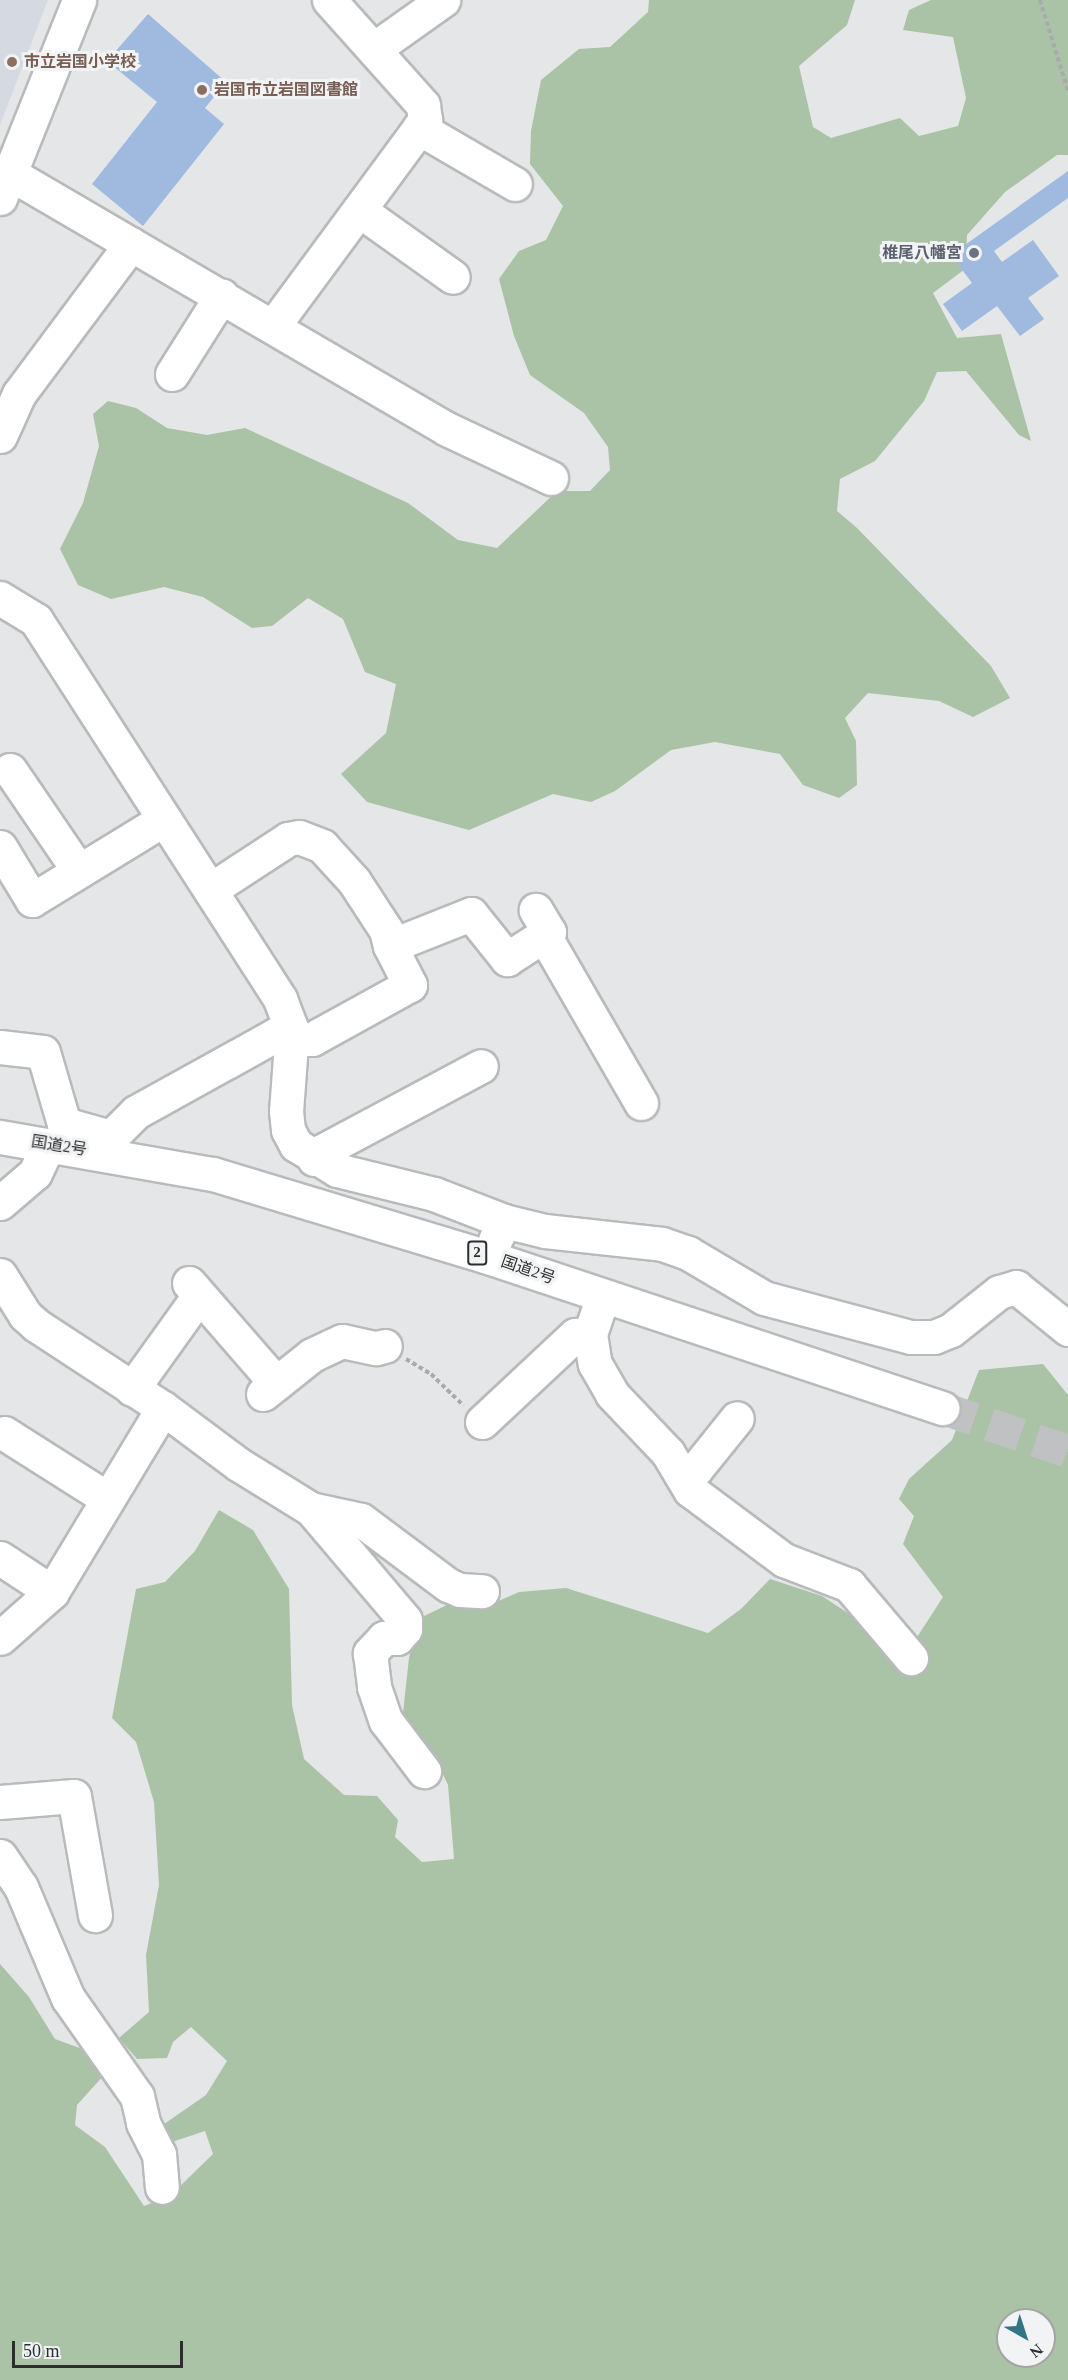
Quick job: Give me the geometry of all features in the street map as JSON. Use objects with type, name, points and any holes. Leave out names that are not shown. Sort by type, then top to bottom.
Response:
[{"type":"main road","points":[[79,0],[5,186],[131,244],[274,325],[447,429],[551,478]]},
{"type":"main road","points":[[274,325],[425,120],[423,105],[329,0]]},
{"type":"main road","points":[[374,49],[443,0]]},
{"type":"main road","points":[[419,128],[515,184]]},
{"type":"main road","points":[[359,210],[453,277]]},
{"type":"main road","points":[[0,436],[19,394],[131,244]]},
{"type":"main road","points":[[172,374],[222,296]]},
{"type":"main road","points":[[0,598],[36,620],[280,999],[292,1034],[288,1130],[296,1145],[314,1159],[337,1170],[434,1194],[504,1221],[545,1231],[662,1244],[688,1253],[764,1298],[911,1337],[934,1337],[951,1330],[999,1292],[1016,1287],[1068,1329]]},
{"type":"main road","points":[[10,770],[79,871]]},
{"type":"main road","points":[[0,848],[32,900],[164,819]]},
{"type":"main road","points":[[2,1042],[43,1052],[64,1124],[107,1145],[136,1112],[277,1034],[292,1034],[312,1039],[411,985],[390,946],[386,930],[354,881],[322,846],[299,837],[288,839],[210,890]]},
{"type":"main road","points":[[390,946],[471,914],[507,959],[540,922],[641,1103]]},
{"type":"main road","points":[[314,1159],[322,1151],[481,1066]]},
{"type":"main road","name":"国道2号","points":[[0,1137],[48,1145],[107,1145],[213,1174],[488,1257],[943,1408]]},
{"type":"main road","points":[[0,1203],[35,1173],[48,1145]]},
{"type":"main road","points":[[488,1257],[504,1221]]},
{"type":"main road","points":[[0,1275],[25,1315],[36,1325],[163,1408],[238,1464],[311,1509],[405,1620],[405,1629],[397,1638],[384,1638],[370,1653],[374,1687],[386,1721],[424,1771]]},
{"type":"main road","points":[[132,1389],[191,1307],[195,1291],[270,1389],[312,1355],[342,1341],[376,1348],[385,1346]]},
{"type":"main road","points":[[603,1296],[590,1334],[595,1364],[612,1394],[659,1443],[703,1503],[784,1560],[849,1585],[912,1658]]},
{"type":"main road","points":[[482,1422],[575,1335],[590,1334]]},
{"type":"main road","points":[[0,1638],[52,1592],[163,1408]]},
{"type":"main road","points":[[682,1476],[696,1469],[737,1418]]},
{"type":"main road","points":[[4,1433],[108,1499]]},
{"type":"main road","points":[[311,1509],[361,1520],[448,1585],[460,1590],[482,1591]]},
{"type":"main road","points":[[0,1558],[52,1592]]},
{"type":"main road","points":[[0,1802],[74,1796],[95,1915]]},
{"type":"main road","points":[[0,1856],[21,1887],[72,2005],[137,2096],[142,2123],[159,2154],[162,2187]]},
{"type":"path","points":[[1040,0],[1068,91]]},
{"type":"path","points":[[385,1346],[430,1374],[482,1422]]},
{"type":"shaded area","name":"市立岩国小学校","points":[[0,0],[48,0],[0,125]]},
{"type":"green space","points":[[649,0],[855,0],[847,25],[799,66],[813,127],[831,138],[900,118],[919,136],[958,126],[966,98],[953,37],[903,30],[909,10],[931,0],[1068,0],[1068,155],[1057,155],[1005,192],[967,235],[965,269],[933,293],[957,338],[1001,334],[1031,441],[1019,435],[966,371],[937,372],[924,401],[875,461],[840,479],[837,511],[857,528],[991,666],[1010,698],[973,717],[939,701],[868,693],[845,718],[856,741],[857,785],[839,798],[803,785],[780,754],[715,742],[671,750],[615,791],[591,802],[553,794],[469,830],[367,802],[341,774],[386,733],[396,684],[365,672],[343,619],[308,598],[272,626],[252,628],[203,597],[164,587],[111,599],[78,585],[60,549],[83,503],[99,446],[93,414],[108,401],[136,408],[167,428],[207,435],[245,428],[408,503],[458,540],[497,548],[557,491],[590,491],[610,470],[608,447],[584,413],[530,375],[514,336],[499,279],[519,251],[546,240],[563,206],[530,164],[531,131],[541,80],[579,49],[610,47],[648,12]]},
{"type":"green space","points":[[1043,1364],[1068,1395],[1068,2380],[0,2380],[0,1964],[29,1997],[55,2039],[85,2050],[104,2075],[77,2105],[75,2125],[105,2147],[144,2206],[170,2196],[213,2154],[205,2131],[166,2144],[154,2131],[206,2095],[227,2061],[191,2027],[173,2042],[167,2058],[137,2059],[119,2038],[149,2012],[146,1955],[159,1885],[154,1802],[136,1742],[112,1718],[136,1589],[165,1582],[195,1551],[219,1510],[253,1530],[289,1589],[292,1705],[304,1759],[344,1795],[377,1796],[398,1820],[395,1837],[422,1862],[454,1859],[448,1785],[434,1755],[403,1713],[409,1658],[420,1618],[447,1605],[489,1605],[519,1592],[566,1588],[708,1633],[741,1609],[770,1579],[822,1596],[869,1627],[912,1645],[943,1597],[903,1544],[914,1516],[899,1499],[909,1479],[952,1440],[979,1370]]},
{"type":"building","points":[[148,14],[226,82],[205,108],[224,124],[143,226],[92,184],[157,102],[107,61]]},
{"type":"building","name":"椎尾八幡宮","points":[[1068,171],[1068,198],[994,251],[1002,262],[1033,240],[1059,276],[1028,298],[1044,319],[1020,336],[997,306],[962,331],[943,304],[972,283],[951,255]]},
{"type":"tunnel","points":[[943,1408],[1068,1451]]},
{"type":"place","name":"市立岩国小学校","points":[[12,62]]},
{"type":"place","name":"岩国市立岩国図書館","points":[[202,90]]},
{"type":"place","name":"椎尾八幡宮","points":[[974,253]]}]
